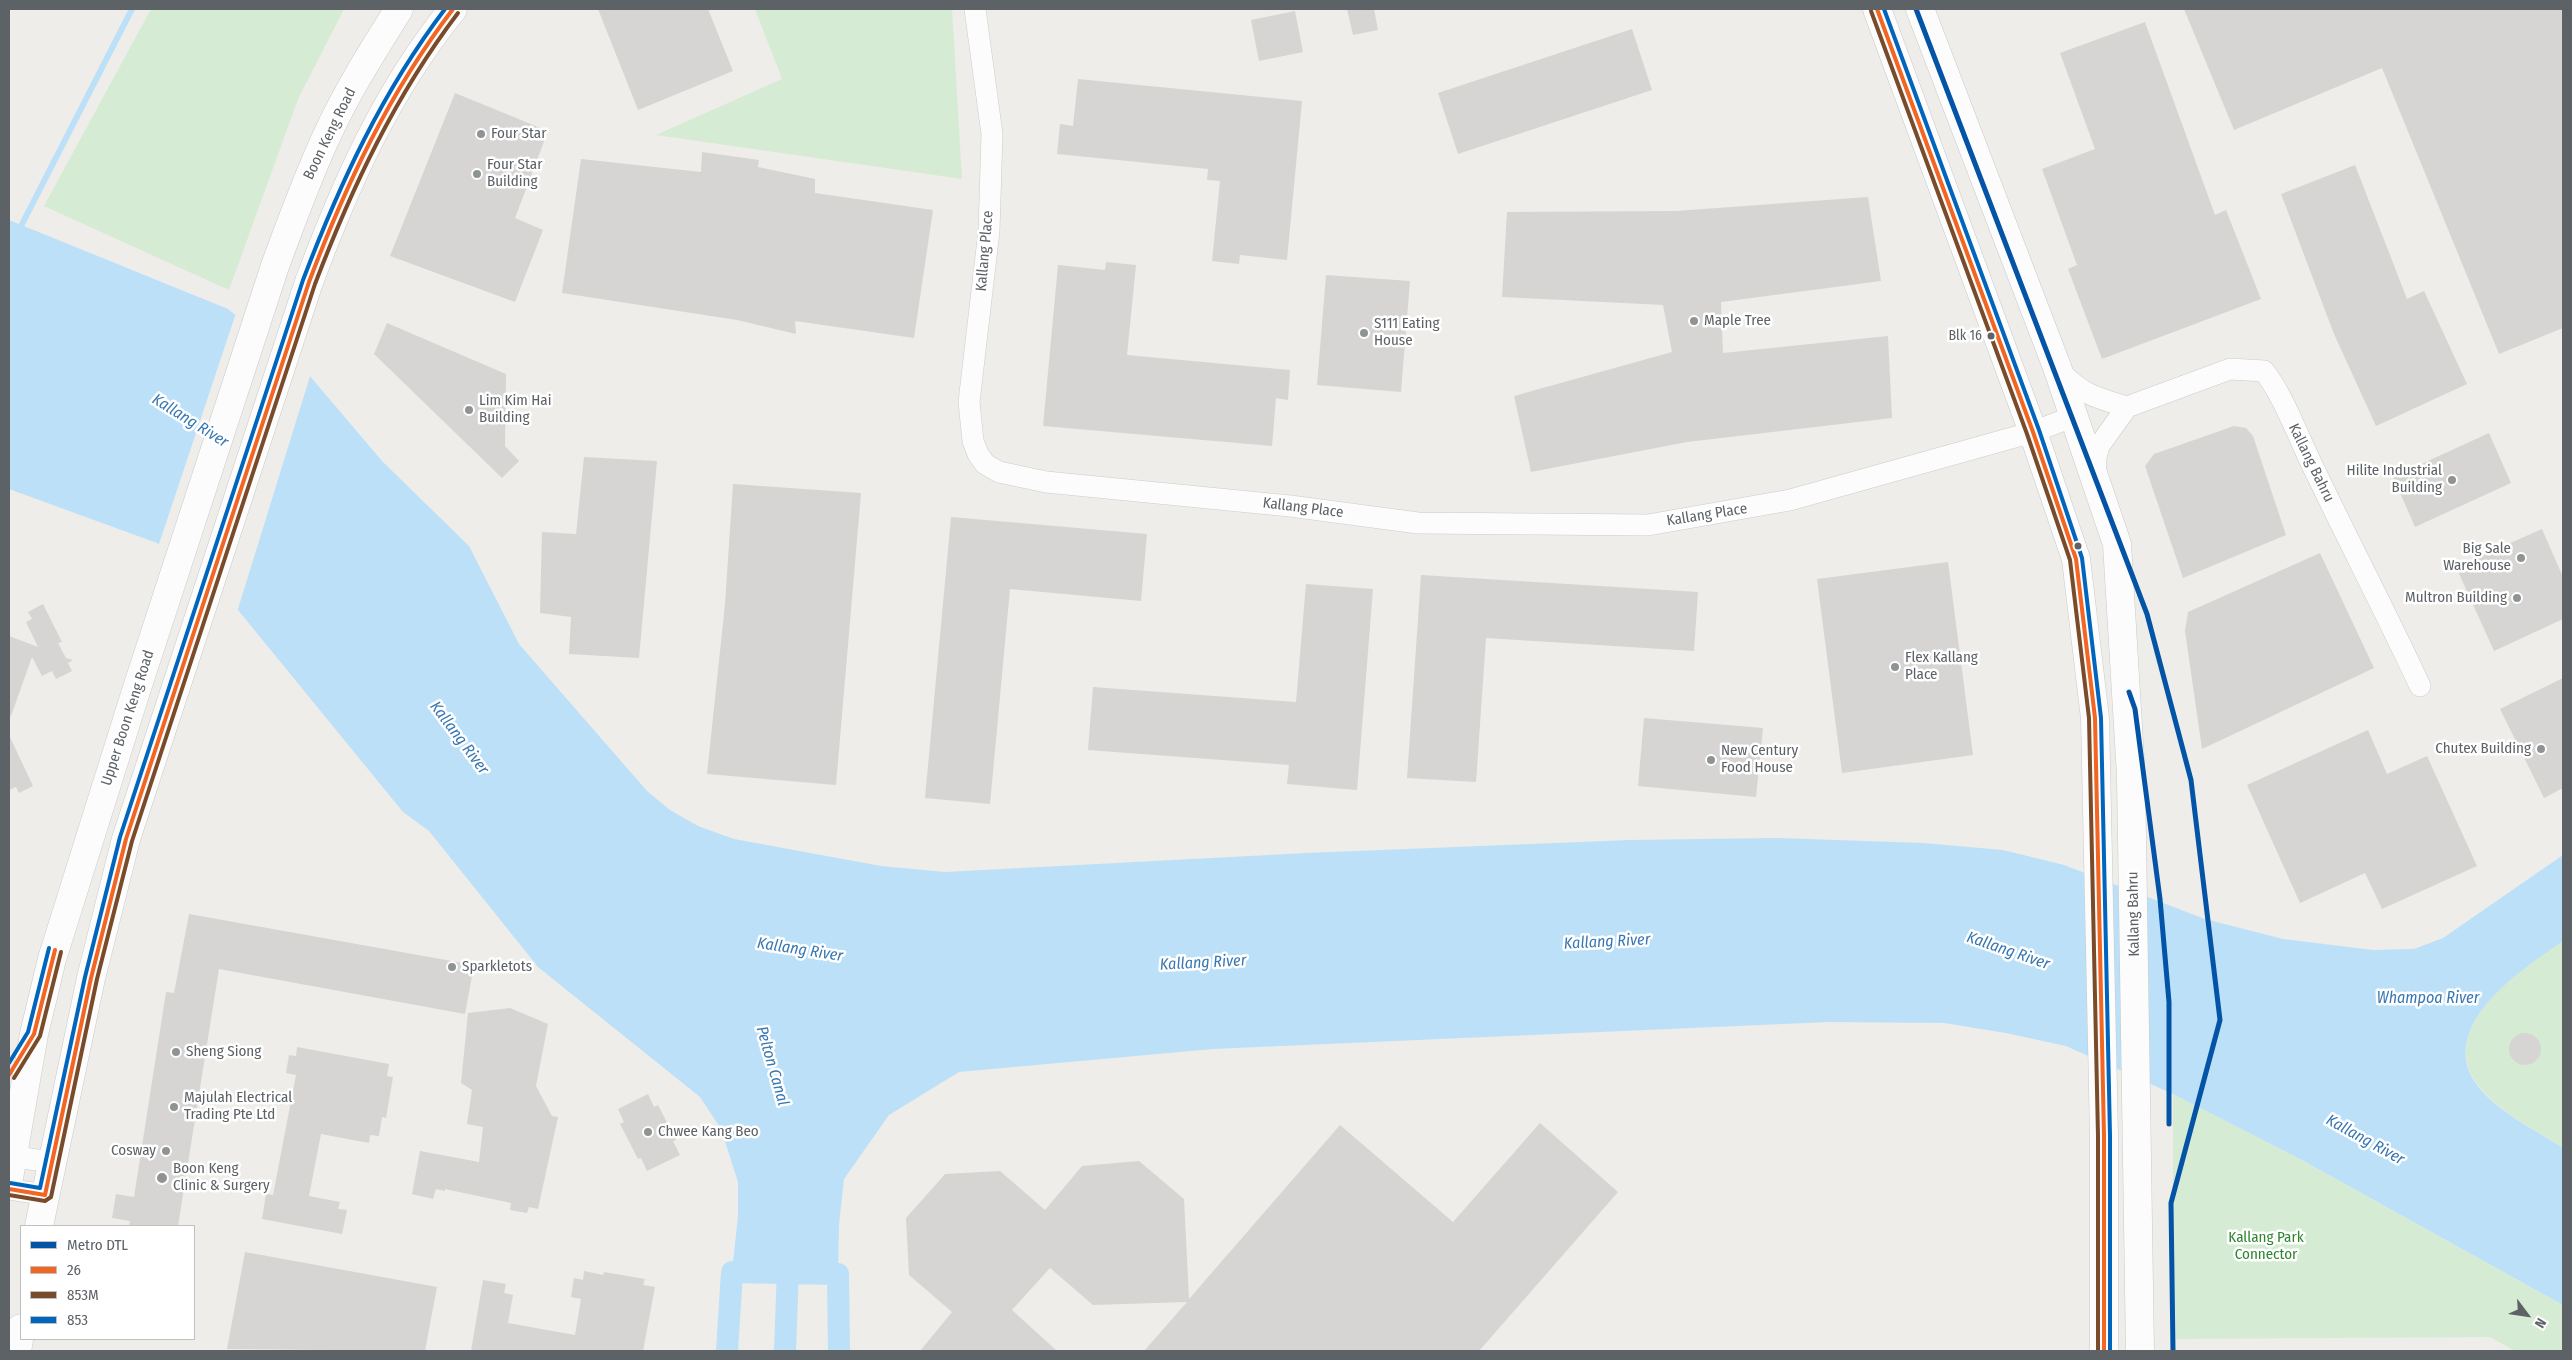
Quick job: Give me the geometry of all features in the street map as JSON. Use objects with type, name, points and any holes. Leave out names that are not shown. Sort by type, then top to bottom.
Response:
[{"type":"main road","name":"Boon Keng Road","points":[[275,266],[300,198],[329,130],[364,66],[399,9]]},
{"type":"main road","points":[[40,1225],[51,1162],[91,978],[126,839],[309,282],[336,210],[362,152],[399,85],[453,9]]},
{"type":"main road","points":[[1877,9],[2033,432],[2076,559],[2095,718],[2104,1136],[2104,1351]]},
{"type":"main road","name":"Kallang Bahru","points":[[1920,9],[2056,368],[2117,544],[2131,776],[2140,1351]]},
{"type":"main road","name":"Upper Boon Keng Road","points":[[10,1163],[34,1034],[52,959],[150,649],[275,266]]},
{"type":"main road","points":[[9,1076],[34,1034]]},
{"type":"main road","points":[[17,1351],[20,1334]]},
{"type":"street","name":"Kallang Place","points":[[975,9],[992,134],[989,230],[969,402],[973,441],[978,454],[985,464],[999,472],[1046,482],[1290,506],[1418,523],[1648,525],[1790,500],[2033,432],[2072,417]]},
{"type":"street","name":"Kallang Bahru","points":[[2056,368],[2076,388],[2091,396],[2127,407]]},
{"type":"street","name":"Kallang Bahru","points":[[2094,480],[2096,457],[2100,446],[2127,407],[2230,369],[2264,371],[2276,386],[2295,431],[2356,550],[2420,686]]},
{"type":"street","points":[[10,1163],[51,1162]]},
{"type":"street","points":[[9,1188],[45,1195]]},
{"type":"green space","points":[[151,9],[344,9],[298,99],[229,290],[44,206]]},
{"type":"green space","points":[[755,9],[952,9],[962,179],[656,135],[782,79]]},
{"type":"green space","points":[[2563,938],[2563,1148],[2516,1119],[2494,1102],[2476,1082],[2467,1061],[2468,1039],[2476,1019],[2491,999],[2528,964]]},
{"type":"green space","name":"Kallang Park Connector","points":[[2173,1094],[2302,1160],[2563,1305],[2563,1351],[2515,1351],[2490,1337],[2176,1339],[2173,1239]]},
{"type":"water","points":[[9,220],[228,309],[309,375],[382,461],[469,546],[519,644],[647,791],[670,810],[698,826],[734,839],[881,866],[945,872],[1307,853],[1630,840],[1778,838],[1923,843],[2003,850],[2064,865],[2205,919],[2283,939],[2373,950],[2414,949],[2443,938],[2563,855],[2563,941],[2508,982],[2490,1000],[2476,1019],[2467,1039],[2466,1060],[2475,1082],[2493,1102],[2516,1119],[2563,1148],[2563,1305],[2302,1160],[2173,1094],[2066,1046],[2006,1033],[1944,1023],[1828,1022],[1213,1049],[959,1072],[889,1115],[844,1179],[839,1225],[838,1274],[732,1272],[738,1216],[738,1182],[721,1129],[700,1097],[538,967],[429,831],[403,812],[238,610],[157,543],[9,489]]},
{"type":"pier","points":[[236,313],[311,373],[237,612],[158,547]]},
{"type":"building","points":[[598,9],[708,9],[733,71],[638,110]]},
{"type":"building","points":[[1347,9],[1374,9],[1378,30],[1353,35]]},
{"type":"building","points":[[2184,9],[2563,9],[2563,328],[2499,354],[2382,68],[2234,130]]},
{"type":"building","points":[[1295,11],[1303,52],[1259,61],[1251,20]]},
{"type":"building","points":[[2145,22],[2215,215],[2226,210],[2261,299],[2102,359],[2068,269],[2077,265],[2042,169],[2095,149],[2060,53]]},
{"type":"building","points":[[1632,29],[1652,90],[1458,154],[1438,93]]},
{"type":"building","points":[[1078,79],[1302,101],[1287,260],[1240,255],[1239,264],[1212,261],[1220,181],[1207,180],[1208,169],[1057,154],[1060,124],[1073,126]]},
{"type":"building","name":"Four Star Building","points":[[455,93],[548,131],[515,218],[543,230],[515,302],[390,256]]},
{"type":"building","points":[[702,152],[759,160],[758,167],[815,179],[815,193],[933,210],[914,338],[795,321],[796,334],[737,320],[562,293],[581,159],[701,172]]},
{"type":"building","points":[[2355,165],[2407,299],[2424,291],[2467,384],[2376,426],[2334,334],[2281,194]]},
{"type":"building","name":"Maple Tree","points":[[1868,197],[1881,281],[1721,302],[1723,353],[1888,336],[1892,418],[1687,442],[1531,472],[1514,396],[1672,352],[1663,305],[1502,297],[1507,212],[1676,211]]},
{"type":"building","points":[[1106,262],[1136,265],[1127,355],[1290,370],[1288,400],[1276,398],[1272,446],[1043,426],[1058,265],[1105,270]]},
{"type":"building","name":"S111 Eating House","points":[[1326,275],[1410,281],[1401,392],[1317,385]]},
{"type":"building","name":"Lim Kim Hai Building","points":[[387,323],[506,374],[505,446],[519,461],[502,478],[374,354]]},
{"type":"building","points":[[2234,426],[2246,428],[2253,436],[2286,535],[2183,578],[2145,466],[2154,454]]},
{"type":"building","name":"Hilite Industrial Building","points":[[2489,433],[2511,483],[2415,527],[2393,477]]},
{"type":"building","points":[[584,457],[657,461],[639,658],[569,654],[571,617],[540,613],[542,532],[576,534]]},
{"type":"building","points":[[733,484],[861,493],[836,785],[707,774],[725,604]]},
{"type":"building","points":[[951,517],[1147,534],[1141,601],[1010,589],[990,804],[925,798]]},
{"type":"building","name":"Multron Building","points":[[2542,529],[2563,577],[2563,619],[2494,651],[2456,567]]},
{"type":"building","points":[[2320,553],[2374,668],[2202,749],[2185,631],[2188,612]]},
{"type":"building","name":"Flex Kallang Place","points":[[1948,562],[1973,755],[1842,773],[1817,579]]},
{"type":"building","points":[[1421,575],[1698,592],[1694,651],[1486,638],[1476,782],[1407,778]]},
{"type":"building","points":[[1306,584],[1373,589],[1357,790],[1287,784],[1289,765],[1088,750],[1093,687],[1296,702]]},
{"type":"building","points":[[43,604],[62,642],[58,643],[66,658],[73,660],[68,663],[72,671],[56,679],[52,671],[42,676],[32,657],[11,716],[9,716],[9,636],[38,647],[26,622],[32,619],[28,612]]},
{"type":"building","name":"Chutex Building","points":[[2563,678],[2563,788],[2544,798],[2500,709]]},
{"type":"building","points":[[1644,718],[1763,728],[1756,797],[1638,786]]},
{"type":"building","points":[[2368,730],[2387,774],[2427,756],[2477,866],[2382,909],[2365,873],[2300,903],[2247,785]]},
{"type":"building","points":[[9,735],[33,786],[19,793],[16,787],[9,790]]},
{"type":"building","points":[[189,914],[474,965],[465,1014],[219,969],[178,1225],[129,1225],[130,1221],[112,1218],[116,1194],[134,1197],[166,992],[174,993]]},
{"type":"building","points":[[510,1008],[548,1024],[536,1086],[552,1116],[558,1117],[538,1209],[529,1207],[527,1213],[510,1210],[511,1203],[445,1189],[445,1191],[436,1189],[433,1199],[412,1194],[420,1151],[479,1162],[483,1127],[467,1124],[472,1090],[461,1083],[468,1013]]},
{"type":"building","points":[[2525,1033],[2531,1034],[2536,1038],[2540,1043],[2540,1055],[2536,1060],[2531,1064],[2525,1065],[2519,1064],[2514,1060],[2510,1055],[2509,1049],[2510,1043],[2514,1038],[2519,1034]]},
{"type":"building","points":[[297,1047],[389,1064],[387,1076],[393,1077],[386,1118],[382,1117],[379,1136],[370,1135],[369,1143],[321,1134],[309,1196],[340,1202],[338,1209],[347,1210],[342,1234],[262,1219],[266,1194],[273,1195],[296,1075],[286,1073],[289,1055],[296,1056]]},
{"type":"building","name":"Chwee Kang Beo","points":[[648,1094],[654,1107],[658,1105],[676,1140],[673,1141],[680,1155],[647,1171],[641,1158],[638,1159],[620,1124],[624,1122],[618,1109]]},
{"type":"building","points":[[1540,1123],[1618,1192],[1479,1351],[1144,1351],[1187,1302],[1093,1305],[1050,1268],[1012,1310],[1057,1351],[920,1351],[952,1312],[909,1275],[906,1218],[945,1174],[1000,1171],[1045,1210],[1082,1166],[1139,1161],[1184,1199],[1189,1299],[1340,1125],[1453,1222]]},
{"type":"building","points":[[245,1252],[437,1287],[425,1351],[227,1349]]},
{"type":"building","points":[[584,1271],[603,1275],[604,1272],[645,1279],[643,1285],[655,1287],[643,1351],[471,1351],[483,1280],[506,1284],[504,1293],[513,1295],[508,1323],[575,1335],[581,1299],[571,1297],[574,1278],[583,1280]]},
{"type":"waterway","points":[[18,232],[132,9]]},
{"type":"waterway","name":"Pelton Canal","points":[[785,1351],[789,1242]]},
{"type":"waterway","name":"Pelton Canal","points":[[727,1351],[732,1272],[838,1274],[839,1351]]},
{"type":"metro line","name":"DTL","points":[[1916,9],[2147,614],[2191,780],[2220,1020],[2171,1203],[2173,1351]]},
{"type":"metro line","name":"DTL","points":[[2129,692],[2135,709],[2160,899],[2169,1002],[2169,1124]]},
{"type":"transit line","name":"853","points":[[10,1183],[40,1188],[85,977],[120,837],[303,280],[332,208],[364,139],[401,73],[445,9]]},
{"type":"transit line","name":"26","points":[[9,1189],[45,1195],[91,978],[126,839],[309,282],[338,210],[371,140],[409,73],[453,9]]},
{"type":"transit line","name":"26","points":[[1877,9],[2033,432],[2076,559],[2095,718],[2104,1136],[2104,1351]]},
{"type":"transit line","name":"853","points":[[1884,9],[2039,430],[2082,558],[2101,718],[2110,1136],[2110,1351]]},
{"type":"transit line","name":"853M","points":[[1871,11],[2027,434],[2070,560],[2089,718],[2098,1136],[2098,1351]]},
{"type":"transit line","name":"853M","points":[[9,1195],[45,1201],[51,1197],[97,979],[132,841],[315,284],[344,212],[377,143],[414,77],[458,13]]},
{"type":"transit line","name":"853","points":[[9,1063],[28,1032],[49,948]]},
{"type":"transit line","name":"26","points":[[9,1075],[34,1034],[55,950]]},
{"type":"transit line","name":"853M","points":[[14,1078],[40,1036],[61,952]]},
{"type":"place","name":"Four Star","points":[[481,134]]},
{"type":"place","name":"Four Star Building","points":[[477,174]]},
{"type":"place","name":"Maple Tree","points":[[1694,321]]},
{"type":"place","name":"S111 Eating House","points":[[1364,333]]},
{"type":"place","name":"Blk 16","points":[[1991,336]]},
{"type":"place","name":"Lim Kim Hai Building","points":[[469,410]]},
{"type":"place","name":"Hilite Industrial Building","points":[[2452,480]]},
{"type":"place","name":"Big Sale Warehouse","points":[[2521,558]]},
{"type":"place","name":"Multron Building","points":[[2517,598]]},
{"type":"place","name":"Flex Kallang Place","points":[[1895,667]]},
{"type":"place","name":"Chutex Building","points":[[2541,749]]},
{"type":"place","name":"New Century Food House","points":[[1711,760]]},
{"type":"place","name":"Sparkletots","points":[[452,967]]},
{"type":"place","name":"Sheng Siong","points":[[176,1052]]},
{"type":"place","name":"Majulah Electrical Trading Pte Ltd","points":[[174,1107]]},
{"type":"place","name":"Chwee Kang Beo","points":[[648,1132]]},
{"type":"place","name":"Cosway","points":[[166,1151]]},
{"type":"place","name":"Boon Keng Clinic & Surgery","points":[[162,1178]]},
{"type":"water label","name":"Kallang River","points":[[190,421]]},
{"type":"water label","name":"Kallang River","points":[[459,738]]},
{"type":"water label","name":"Kallang River","points":[[1607,942]]},
{"type":"water label","name":"Kallang River","points":[[800,950]]},
{"type":"water label","name":"Kallang River","points":[[2008,951]]},
{"type":"water label","name":"Kallang River","points":[[1203,963]]},
{"type":"water label","name":"Whampoa River","points":[[2428,999]]},
{"type":"water label","name":"Kallang River","points":[[2365,1140]]}]
